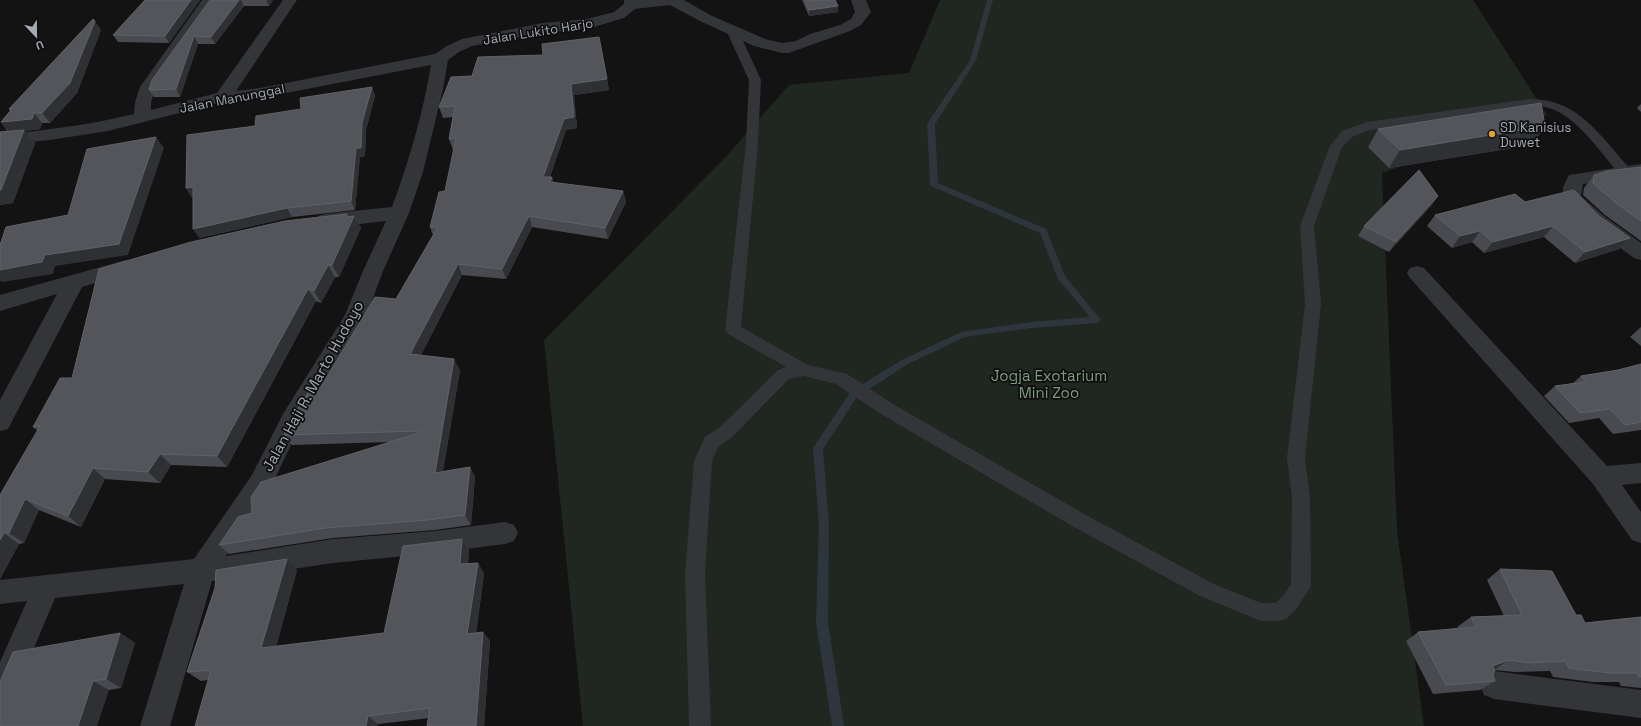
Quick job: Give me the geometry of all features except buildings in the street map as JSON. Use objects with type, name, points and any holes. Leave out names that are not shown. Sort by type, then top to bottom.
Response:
[{"type":"street","points":[[142,118],[143,102],[148,87],[210,0]]},
{"type":"street","points":[[223,97],[290,0]]},
{"type":"street","points":[[631,3],[672,0],[705,18],[760,44],[789,48],[845,28],[856,22],[863,12],[861,4],[858,0]]},
{"type":"street","name":"Jalan Lukito Harjo","points":[[440,58],[453,49],[468,42],[543,28],[587,24],[604,20],[619,15],[631,3]]},
{"type":"street","name":"Jalan Manunggal","points":[[0,140],[50,135],[108,126],[223,97],[260,93],[440,58]]},
{"type":"street","name":"Jalan Haji R. Marto Hudoyo","points":[[155,726],[202,570],[261,482],[291,421],[354,317],[399,213],[414,172],[435,89],[440,58]]},
{"type":"street","points":[[1633,171],[1576,180],[1572,187],[1572,198],[1597,221],[1641,253]]},
{"type":"street","points":[[307,223],[399,213]]},
{"type":"street","points":[[6,297],[74,282],[141,263]]},
{"type":"street","points":[[1417,273],[1602,477],[1641,532]]},
{"type":"street","points":[[0,422],[74,282]]},
{"type":"street","points":[[1602,477],[1641,473]]},
{"type":"street","points":[[0,592],[202,570],[333,552],[506,533]]},
{"type":"street","points":[[0,696],[46,588]]},
{"type":"street","points":[[1494,685],[1641,704]]},
{"type":"lane","points":[[732,30],[755,80],[752,143],[733,330],[804,370],[841,380],[887,409],[1080,521],[1207,590],[1261,612],[1279,612],[1290,602],[1301,586],[1301,497],[1296,458],[1313,304],[1307,226],[1336,146],[1347,134],[1367,126],[1529,103],[1545,104],[1570,113],[1633,171]]},
{"type":"lane","points":[[700,726],[695,574],[703,461],[711,442],[725,433],[784,374],[804,370]]},
{"type":"green space","name":"Jogja Exotarium Mini Zoo","points":[[940,0],[1473,0],[1547,115],[1382,173],[1397,531],[1424,726],[583,726],[544,340],[725,158],[789,85],[909,73]]},
{"type":"waterway","points":[[838,726],[822,622],[824,525],[818,448],[854,394],[905,362],[964,334],[1031,325],[1097,320],[1061,277],[1043,231],[934,184],[931,124],[973,60],[990,0]]},
{"type":"place","name":"SD Kanisius Duwet","points":[[1492,134]]}]
